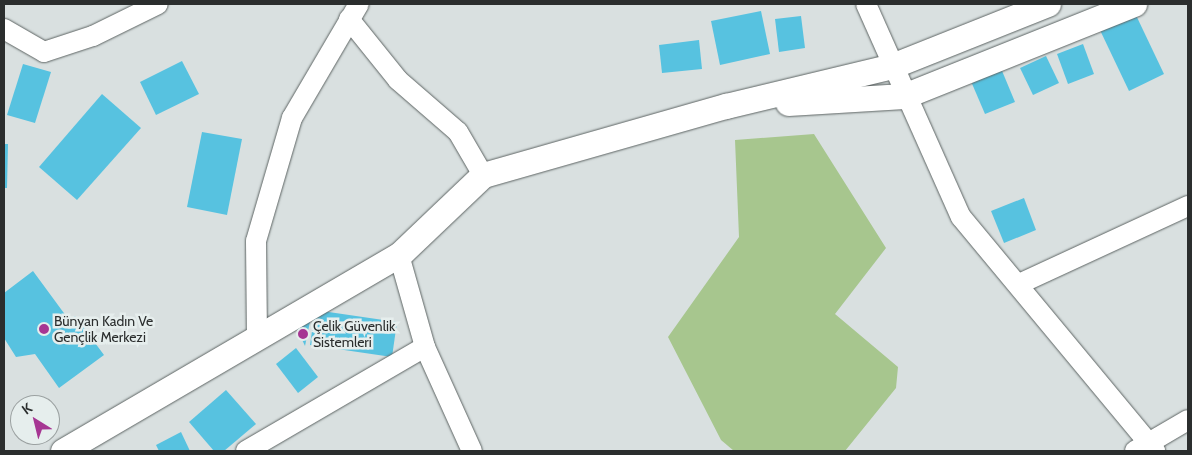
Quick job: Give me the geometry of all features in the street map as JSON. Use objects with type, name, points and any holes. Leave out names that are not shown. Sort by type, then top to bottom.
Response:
[{"type":"street","points":[[4,29],[44,52],[92,36],[158,4]]},
{"type":"street","points":[[866,4],[904,96],[961,217],[1019,284],[1146,449],[1188,420]]},
{"type":"street","points":[[62,451],[399,255],[483,176],[726,106],[892,66],[1048,4]]},
{"type":"street","points":[[726,106],[904,96],[1134,4]]},
{"type":"street","points":[[257,338],[256,240],[292,118],[354,12],[398,80],[458,132],[483,176]]},
{"type":"street","points":[[1019,284],[1188,206]]},
{"type":"street","points":[[399,255],[425,347],[472,451]]},
{"type":"street","points":[[246,451],[425,347]]},
{"type":"green space","points":[[814,134],[886,248],[835,314],[898,367],[896,388],[845,451],[734,451],[721,440],[668,337],[739,237],[735,140]]},
{"type":"building","points":[[761,11],[770,54],[720,65],[711,21]]},
{"type":"building","points":[[1134,11],[1164,74],[1129,91],[1099,28]]},
{"type":"building","points":[[801,16],[805,48],[779,52],[775,19]]},
{"type":"building","points":[[699,40],[702,69],[662,73],[659,45]]},
{"type":"building","points":[[1083,44],[1094,74],[1068,84],[1057,54]]},
{"type":"building","points":[[1046,56],[1059,83],[1033,95],[1020,68]]},
{"type":"building","points":[[182,61],[199,94],[156,115],[140,82]]},
{"type":"building","points":[[23,64],[51,72],[35,123],[7,115]]},
{"type":"building","points":[[1000,66],[1015,102],[985,114],[970,79]]},
{"type":"building","points":[[102,94],[141,128],[77,200],[39,167]]},
{"type":"building","points":[[202,132],[242,139],[227,215],[187,207]]},
{"type":"building","points":[[4,144],[8,144],[7,188],[4,188]]},
{"type":"building","points":[[1024,198],[1036,230],[1004,243],[991,211]]},
{"type":"building","name":"Bünyan Kadın Ve Gençlik Merkezi","points":[[33,271],[69,320],[75,316],[104,355],[59,388],[35,354],[16,357],[4,338],[4,293]]},
{"type":"building","points":[[315,310],[397,322],[392,357],[310,345]]},
{"type":"building","name":"Çelik Güvenlik Sistemleri","points":[[312,312],[305,346],[294,322]]},
{"type":"building","points":[[296,348],[318,377],[298,393],[276,364]]},
{"type":"building","points":[[226,390],[256,424],[224,451],[214,451],[189,422]]},
{"type":"building","points":[[181,432],[190,451],[159,451],[156,445]]},
{"type":"place","name":"Bünyan Kadın Ve Gençlik Merkezi","points":[[44,329]]},
{"type":"place","name":"Çelik Güvenlik Sistemleri","points":[[303,334]]}]
